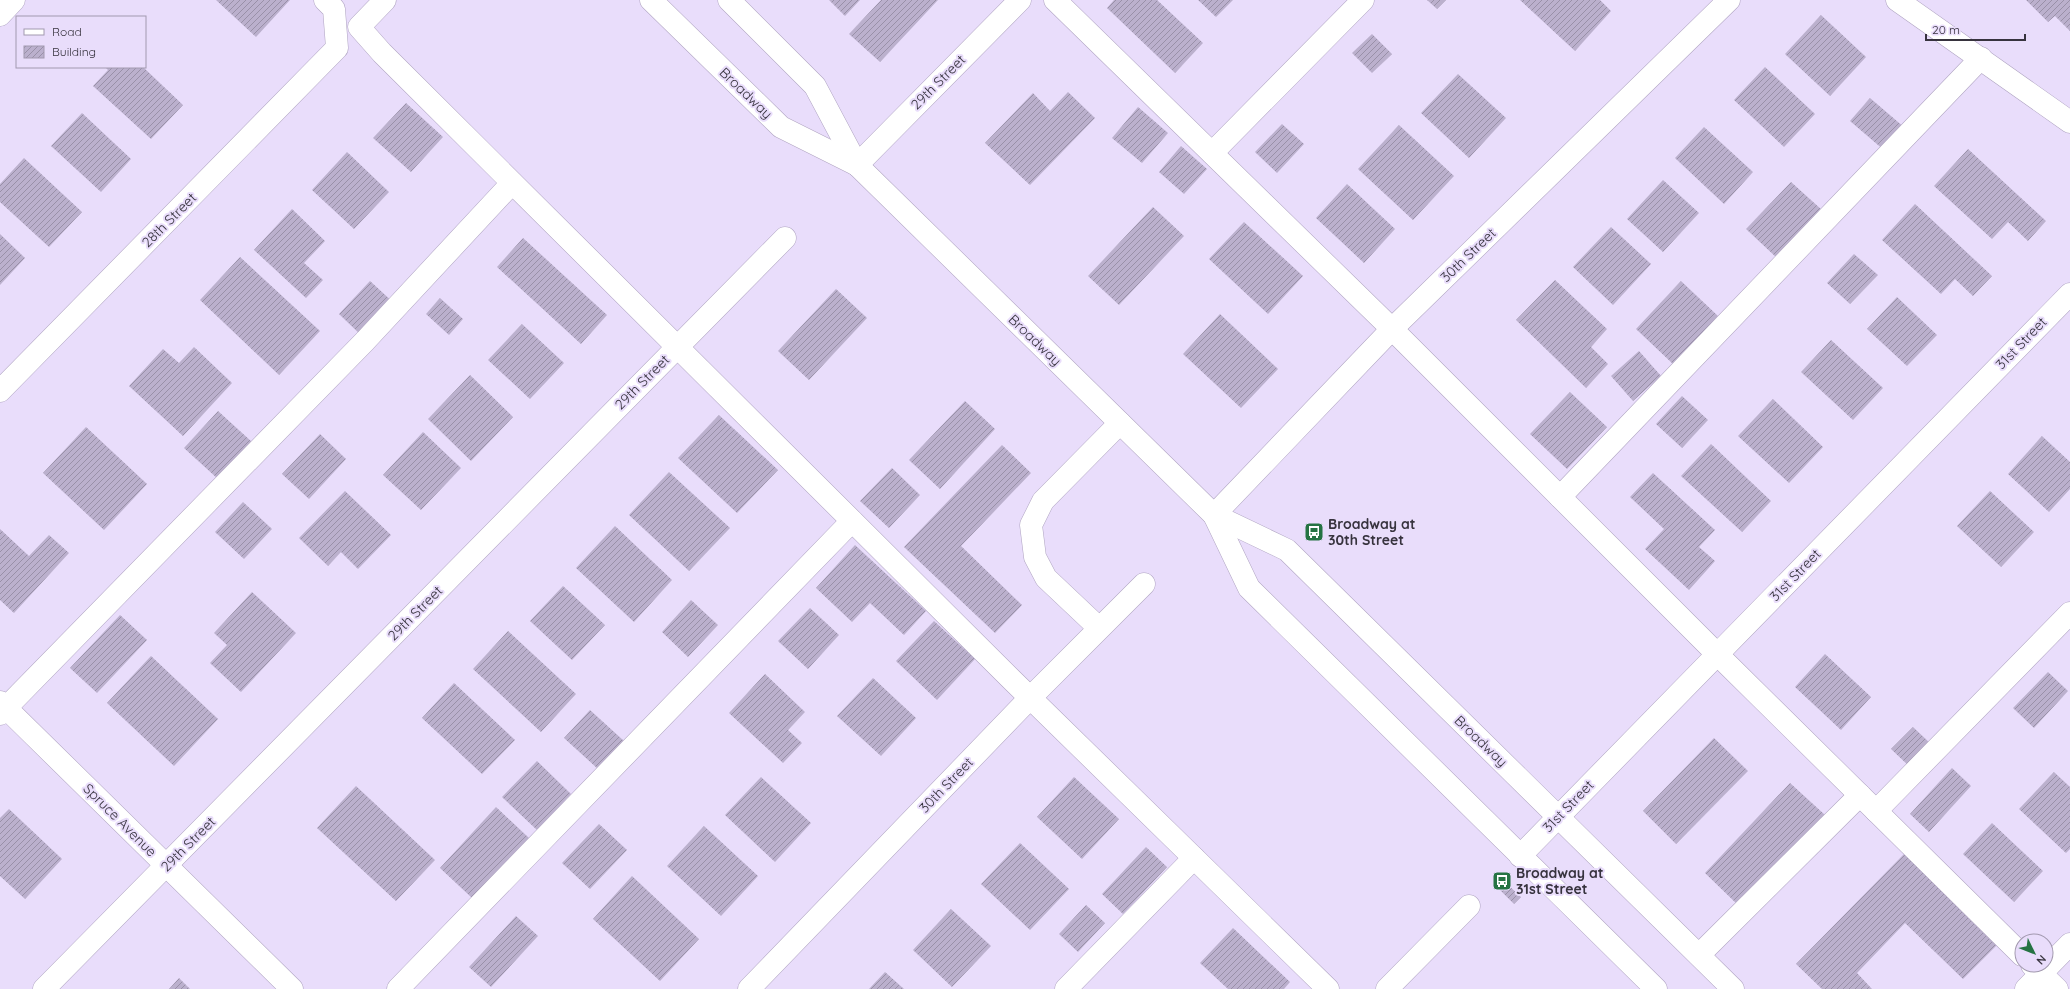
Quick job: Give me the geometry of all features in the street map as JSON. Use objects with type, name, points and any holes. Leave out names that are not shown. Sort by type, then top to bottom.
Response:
[{"type":"street","points":[[0,15],[14,0]]},
{"type":"street","name":"28th Street","points":[[0,391],[338,48],[334,9],[325,0]]},
{"type":"street","points":[[386,0],[359,27],[382,52],[1030,698],[1328,989]]},
{"type":"street","name":"Broadway","points":[[651,0],[780,127],[857,165]]},
{"type":"street","name":"Broadway","points":[[729,0],[815,86],[857,165],[1214,515],[1286,550],[1559,816],[1733,989]]},
{"type":"street","name":"29th Street","points":[[857,165],[1020,0]]},
{"type":"street","points":[[1054,0],[1392,329],[1717,654],[2014,947]]},
{"type":"street","points":[[1212,153],[1363,0]]},
{"type":"street","name":"30th Street","points":[[1214,515],[1392,329],[1729,0]]},
{"type":"street","points":[[1897,0],[2070,122]]},
{"type":"street","points":[[1560,497],[1980,58]]},
{"type":"street","points":[[2,708],[360,347],[512,183]]},
{"type":"street","name":"29th Street","points":[[44,989],[785,238]]},
{"type":"street","name":"31st Street","points":[[1520,856],[2070,294]]},
{"type":"street","points":[[1099,628],[1046,578],[1034,557],[1031,525],[1043,500],[1120,423]]},
{"type":"street","name":"Broadway","points":[[1214,515],[1249,588],[1656,989]]},
{"type":"street","points":[[398,989],[852,521]]},
{"type":"street","name":"30th Street","points":[[749,989],[1030,698],[1144,584]]},
{"type":"street","points":[[1876,811],[2070,613]]},
{"type":"street","name":"Spruce Avenue","points":[[2,708],[292,989]]},
{"type":"street","points":[[1699,955],[1860,795]]},
{"type":"street","points":[[1066,989],[1194,858]]},
{"type":"street","points":[[1387,989],[1469,906]]},
{"type":"street","points":[[2054,956],[2070,944]]},
{"type":"street","points":[[2026,989],[2034,973]]},
{"type":"street","points":[[2040,973],[2057,989]]},
{"type":"building","points":[[216,0],[290,0],[256,37]]},
{"type":"building","points":[[829,0],[860,0],[845,16]]},
{"type":"building","points":[[881,0],[938,0],[880,62],[849,34]]},
{"type":"building","points":[[1114,0],[1157,0],[1203,43],[1175,73],[1107,8]]},
{"type":"building","points":[[1198,0],[1233,0],[1216,17]]},
{"type":"building","points":[[1427,0],[1446,0],[1437,9]]},
{"type":"building","points":[[1520,0],[1600,0],[1611,11],[1575,51]]},
{"type":"building","points":[[2026,0],[2070,0],[2070,31],[2055,16],[2048,22]]},
{"type":"building","points":[[1821,15],[1866,57],[1830,96],[1785,54]]},
{"type":"building","points":[[1372,34],[1392,54],[1372,73],[1352,53]]},
{"type":"building","points":[[1765,67],[1815,114],[1784,147],[1734,100]]},
{"type":"building","points":[[106,68],[144,68],[183,105],[151,139],[93,86],[108,70]]},
{"type":"building","points":[[1458,74],[1506,118],[1469,158],[1421,113]]},
{"type":"building","points":[[1068,92],[1095,118],[1030,185],[985,143],[1033,93],[1050,111]]},
{"type":"building","points":[[1870,98],[1905,128],[1885,151],[1850,121]]},
{"type":"building","points":[[406,103],[443,137],[411,172],[373,138]]},
{"type":"building","points":[[1138,107],[1168,133],[1142,163],[1112,138]]},
{"type":"building","points":[[82,113],[131,159],[101,192],[51,146]]},
{"type":"building","points":[[1282,124],[1304,144],[1277,173],[1255,152]]},
{"type":"building","points":[[1399,125],[1454,176],[1413,220],[1358,169]]},
{"type":"building","points":[[1704,127],[1753,172],[1724,204],[1675,158]]},
{"type":"building","points":[[1181,146],[1207,169],[1184,194],[1159,172]]},
{"type":"building","points":[[1968,149],[2046,221],[2028,241],[2008,222],[1992,239],[1934,186]]},
{"type":"building","points":[[347,152],[389,192],[354,229],[312,190]]},
{"type":"building","points":[[24,158],[82,212],[49,247],[0,202],[0,184]]},
{"type":"building","points":[[1663,180],[1699,213],[1663,252],[1627,219]]},
{"type":"building","points":[[1791,182],[1822,210],[1777,258],[1746,229]]},
{"type":"building","points":[[1347,184],[1395,229],[1364,263],[1316,218]]},
{"type":"building","points":[[1915,204],[1992,276],[1973,296],[1955,279],[1941,294],[1882,240]]},
{"type":"building","points":[[1153,207],[1184,236],[1119,305],[1088,276]]},
{"type":"building","points":[[292,209],[325,241],[304,263],[323,280],[306,298],[254,250]]},
{"type":"building","points":[[1244,222],[1303,276],[1268,314],[1209,259]]},
{"type":"building","points":[[1611,227],[1651,264],[1613,305],[1573,267]]},
{"type":"building","points":[[0,234],[25,258],[0,285]]},
{"type":"building","points":[[523,238],[607,315],[581,344],[497,267]]},
{"type":"building","points":[[1854,254],[1878,275],[1850,304],[1827,283]]},
{"type":"building","points":[[240,257],[320,331],[279,375],[200,300]]},
{"type":"building","points":[[1555,280],[1607,329],[1591,347],[1608,364],[1586,388],[1516,320]]},
{"type":"building","points":[[370,281],[395,304],[364,338],[339,314]]},
{"type":"building","points":[[1681,281],[1718,316],[1673,364],[1636,329]]},
{"type":"building","points":[[836,289],[867,318],[809,380],[778,351]]},
{"type":"building","points":[[1897,297],[1937,335],[1907,366],[1867,329]]},
{"type":"building","points":[[440,298],[463,319],[449,335],[426,314]]},
{"type":"building","points":[[1220,314],[1278,369],[1241,408],[1183,354]]},
{"type":"building","points":[[522,324],[564,363],[530,399],[488,360]]},
{"type":"building","points":[[1831,340],[1883,388],[1853,420],[1801,372]]},
{"type":"building","points":[[194,347],[232,383],[183,436],[129,386],[163,349],[179,363]]},
{"type":"building","points":[[1639,351],[1661,376],[1633,401],[1611,376]]},
{"type":"building","points":[[470,375],[513,417],[471,461],[428,419]]},
{"type":"building","points":[[1570,392],[1607,427],[1567,469],[1530,434]]},
{"type":"building","points":[[1682,396],[1708,420],[1682,448],[1656,424]]},
{"type":"building","points":[[1773,399],[1823,447],[1789,483],[1738,436]]},
{"type":"building","points":[[965,401],[995,429],[940,489],[909,460]]},
{"type":"building","points":[[218,411],[252,442],[218,479],[184,448]]},
{"type":"building","points":[[719,415],[778,470],[737,513],[678,458]]},
{"type":"building","points":[[86,427],[147,484],[104,530],[43,473]]},
{"type":"building","points":[[423,432],[461,468],[421,510],[383,475]]},
{"type":"building","points":[[320,434],[346,459],[309,499],[282,474]]},
{"type":"building","points":[[2042,436],[2070,462],[2070,489],[2049,512],[2008,474]]},
{"type":"building","points":[[1711,444],[1771,501],[1742,532],[1681,476]]},
{"type":"building","points":[[1002,445],[1031,473],[961,546],[1022,605],[995,633],[904,547]]},
{"type":"building","points":[[892,468],[920,495],[889,528],[860,501]]},
{"type":"building","points":[[669,472],[730,528],[689,571],[629,515]]},
{"type":"building","points":[[1653,473],[1715,530],[1699,547],[1715,561],[1689,590],[1645,549],[1664,529],[1630,497]]},
{"type":"building","points":[[345,491],[391,535],[358,569],[341,552],[328,566],[299,538]]},
{"type":"building","points":[[1990,491],[2034,532],[2001,567],[1957,526]]},
{"type":"building","points":[[243,502],[272,529],[244,559],[215,532]]},
{"type":"building","points":[[615,526],[672,580],[634,622],[576,568]]},
{"type":"building","points":[[0,529],[29,556],[49,535],[69,553],[14,613],[0,600]]},
{"type":"building","points":[[855,545],[926,611],[904,635],[870,603],[852,622],[816,588]]},
{"type":"building","points":[[563,586],[605,625],[572,660],[530,621]]},
{"type":"building","points":[[252,592],[296,633],[241,692],[210,663],[227,645],[214,633]]},
{"type":"building","points":[[691,600],[718,625],[688,657],[662,632]]},
{"type":"building","points":[[810,608],[839,635],[808,669],[778,641]]},
{"type":"building","points":[[120,615],[147,640],[97,693],[70,668]]},
{"type":"building","points":[[934,621],[975,659],[937,700],[896,661]]},
{"type":"building","points":[[508,631],[576,694],[541,732],[473,669]]},
{"type":"building","points":[[1825,654],[1871,697],[1841,730],[1795,687]]},
{"type":"building","points":[[151,656],[218,719],[174,766],[107,703]]},
{"type":"building","points":[[2048,672],[2068,691],[2034,728],[2013,708]]},
{"type":"building","points":[[765,674],[805,712],[788,730],[802,743],[783,763],[729,713]]},
{"type":"building","points":[[873,678],[916,718],[881,756],[837,716]]},
{"type":"building","points":[[454,683],[515,740],[482,774],[422,718]]},
{"type":"building","points":[[590,710],[624,741],[598,769],[564,738]]},
{"type":"building","points":[[1913,727],[1932,745],[1910,767],[1891,749]]},
{"type":"building","points":[[1714,738],[1748,771],[1676,844],[1643,811]]},
{"type":"building","points":[[537,761],[571,794],[537,830],[502,797]]},
{"type":"building","points":[[1952,768],[1971,786],[1929,832],[1910,814]]},
{"type":"building","points":[[2054,772],[2070,787],[2070,849],[2066,853],[2019,809]]},
{"type":"building","points":[[761,777],[811,823],[775,862],[725,815]]},
{"type":"building","points":[[1074,777],[1119,819],[1082,859],[1037,817]]},
{"type":"building","points":[[1790,783],[1825,815],[1739,906],[1705,873]]},
{"type":"building","points":[[356,786],[435,860],[396,901],[317,828]]},
{"type":"building","points":[[496,807],[529,838],[472,898],[440,868]]},
{"type":"building","points":[[9,809],[62,859],[25,899],[0,876],[0,818]]},
{"type":"building","points":[[1992,823],[2043,871],[2014,902],[1963,854]]},
{"type":"building","points":[[599,824],[627,850],[590,889],[562,863]]},
{"type":"building","points":[[704,826],[758,876],[721,916],[667,866]]},
{"type":"building","points":[[1020,843],[1069,889],[1030,930],[981,884]]},
{"type":"building","points":[[1146,847],[1167,867],[1123,914],[1102,894]]},
{"type":"building","points":[[1905,853],[1998,944],[1963,979],[1905,923],[1857,973],[1872,989],[1822,989],[1796,964]]},
{"type":"building","points":[[632,876],[699,939],[660,981],[593,919]]},
{"type":"building","points":[[1506,883],[1521,897],[1514,904],[1499,889]]},
{"type":"building","points":[[1086,905],[1105,923],[1078,952],[1059,934]]},
{"type":"building","points":[[951,909],[991,946],[952,987],[913,950]]},
{"type":"building","points":[[516,916],[538,936],[491,987],[469,967]]},
{"type":"building","points":[[1233,928],[1290,982],[1284,989],[1228,989],[1200,963]]},
{"type":"building","points":[[885,972],[904,989],[869,989]]},
{"type":"building","points":[[179,978],[190,989],[169,989]]},
{"type":"place","name":"Broadway at 30th Street","points":[[1314,532]]},
{"type":"place","name":"Broadway at 31st Street","points":[[1502,881]]}]
